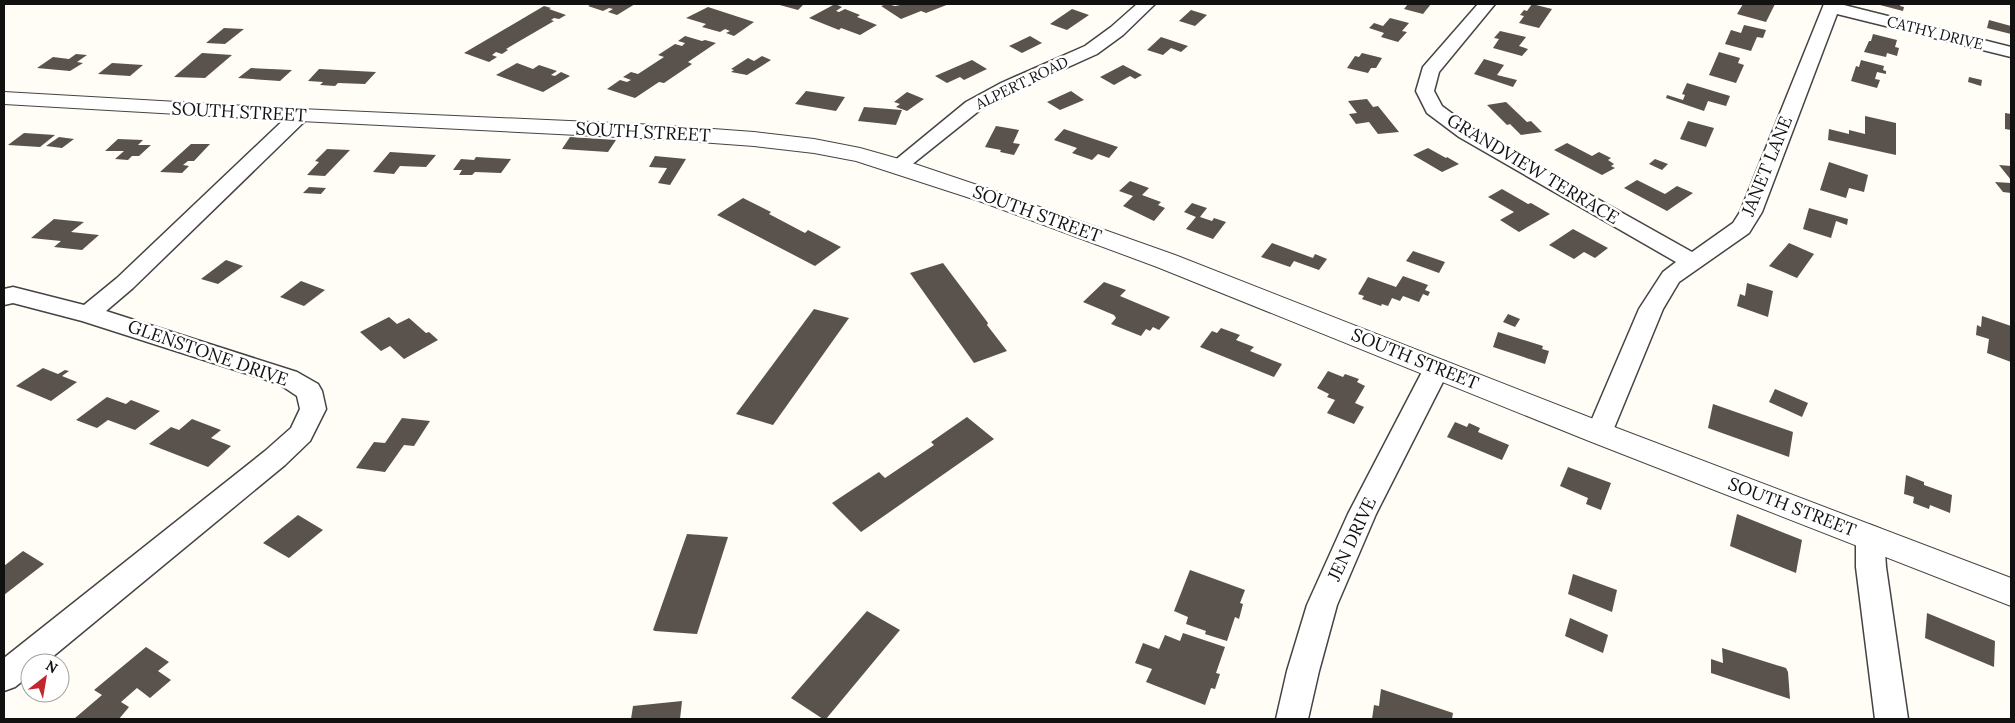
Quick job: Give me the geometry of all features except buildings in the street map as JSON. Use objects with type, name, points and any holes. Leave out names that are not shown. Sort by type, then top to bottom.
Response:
[{"type":"street","name":"ALPERT ROAD","points":[[898,166],[974,106],[1008,87],[1091,50],[1117,31],[1147,4]]},
{"type":"street","name":"GRANDVIEW TERRACE","points":[[1487,4],[1430,71],[1425,91],[1434,109],[1466,133],[1693,262]]},
{"type":"street","name":"JANET LANE","points":[[1599,433],[1651,309],[1671,277],[1741,228],[1751,212],[1831,6]]},
{"type":"street","name":"CATHY DRIVE","points":[[1831,6],[2011,52]]},
{"type":"street","name":"SOUTH STREET","points":[[4,98],[649,132],[754,139],[814,146],[860,155],[898,166],[1166,261],[1599,433],[2011,592]]},
{"type":"street","points":[[88,314],[125,283],[300,115]]},
{"type":"street","name":"GLENSTONE DRIVE","points":[[4,297],[13,295],[88,314],[228,357],[288,378],[309,392],[313,408],[301,434],[275,458],[4,677]]},
{"type":"street","name":"JEN DRIVE","points":[[1292,719],[1303,670],[1322,604],[1362,514],[1437,368]]},
{"type":"street","points":[[1870,538],[1871,567],[1892,719]]}]
